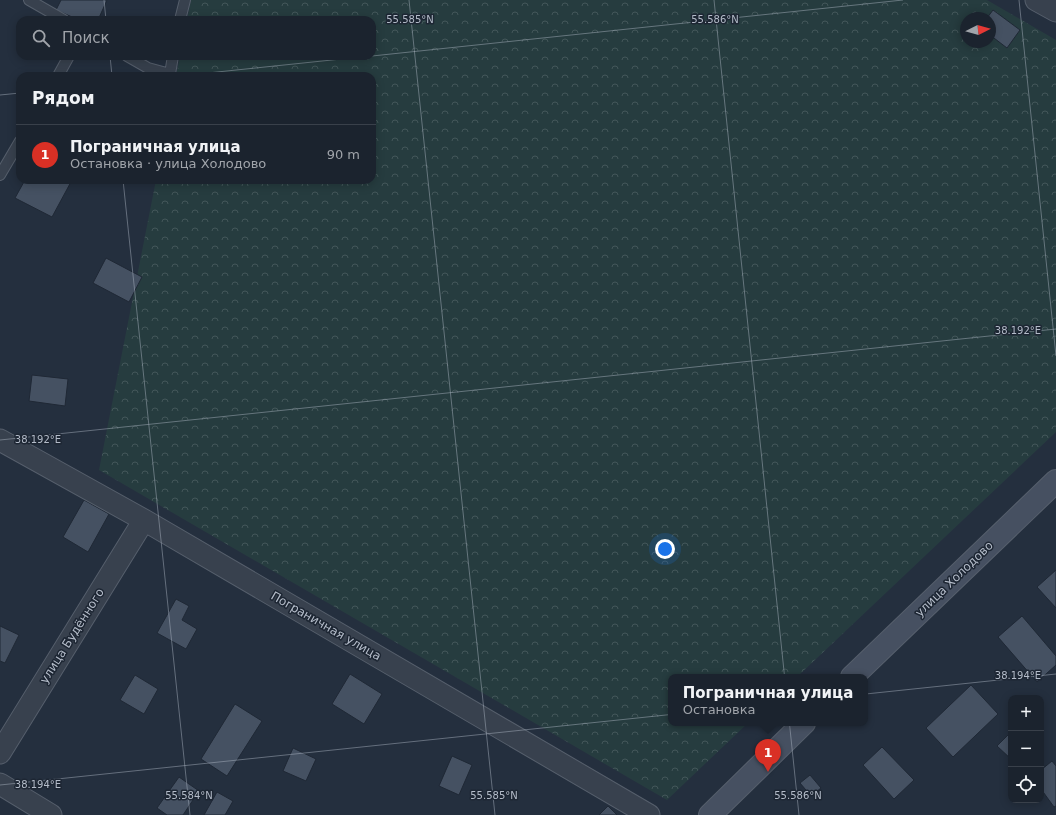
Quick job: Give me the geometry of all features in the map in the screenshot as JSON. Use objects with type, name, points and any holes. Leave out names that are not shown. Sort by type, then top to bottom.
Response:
[{"type":"main road","name":"улица Холодово","points":[[855,674],[1056,481]]},
{"type":"main road","points":[[710,815],[801,726]]},
{"type":"street","points":[[1036,0],[1056,11]]},
{"type":"street","name":"Пограничная улица","points":[[0,440],[144,520],[649,815]]},
{"type":"street","name":"улица Будённого","points":[[0,753],[144,520]]},
{"type":"street","points":[[0,784],[51,815]]},
{"type":"lane","points":[[29,0],[57,16]]},
{"type":"lane","points":[[181,16],[184,0]]},
{"type":"lane","points":[[60,72],[67,60]]},
{"type":"lane","points":[[134,60],[148,68],[163,72]]},
{"type":"lane","points":[[170,72],[172,60]]},
{"type":"lane","points":[[0,175],[16,148]]},
{"type":"green space","points":[[191,0],[987,0],[1056,40],[1056,432],[800,674],[668,674],[668,726],[745,726],[667,800],[99,470],[155,184],[376,184],[376,72],[177,72],[179,60],[376,60],[376,16],[188,16]]},
{"type":"building","points":[[61,0],[107,0],[100,16],[70,16],[56,10]]},
{"type":"building","points":[[996,12],[1020,30],[1007,48],[996,40]]},
{"type":"building","points":[[23,184],[70,184],[52,217],[15,198]]},
{"type":"building","points":[[106,258],[142,277],[129,302],[93,283]]},
{"type":"building","points":[[32,375],[68,379],[65,406],[29,401]]},
{"type":"building","points":[[84,500],[109,514],[88,552],[63,537]]},
{"type":"building","points":[[1056,570],[1056,608],[1037,587]]},
{"type":"building","points":[[176,599],[189,606],[182,620],[197,629],[186,649],[157,633]]},
{"type":"building","points":[[1022,616],[1056,656],[1056,665],[1037,682],[998,637]]},
{"type":"building","points":[[0,626],[19,635],[5,663],[0,661]]},
{"type":"building","points":[[350,674],[382,694],[364,724],[332,704]]},
{"type":"building","points":[[135,675],[158,689],[144,714],[120,700]]},
{"type":"building","points":[[971,685],[998,714],[953,757],[926,728]]},
{"type":"building","points":[[235,704],[262,721],[227,776],[201,759]]},
{"type":"building","points":[[1008,735],[1008,756],[997,746]]},
{"type":"building","points":[[882,747],[914,780],[894,799],[863,765]]},
{"type":"building","points":[[293,748],[316,759],[306,781],[283,771]]},
{"type":"building","points":[[452,756],[472,765],[459,795],[439,786]]},
{"type":"building","points":[[1052,761],[1056,766],[1056,806],[1054,807],[1044,793],[1044,768]]},
{"type":"building","points":[[810,775],[821,788],[811,796],[800,783]]},
{"type":"building","points":[[179,777],[199,791],[183,815],[167,815],[157,808]]},
{"type":"building","points":[[217,792],[233,801],[225,815],[204,815]]},
{"type":"building","points":[[608,806],[617,815],[599,815]]},
{"type":"place","name":"Пограничная улица","points":[[768,772]]}]
